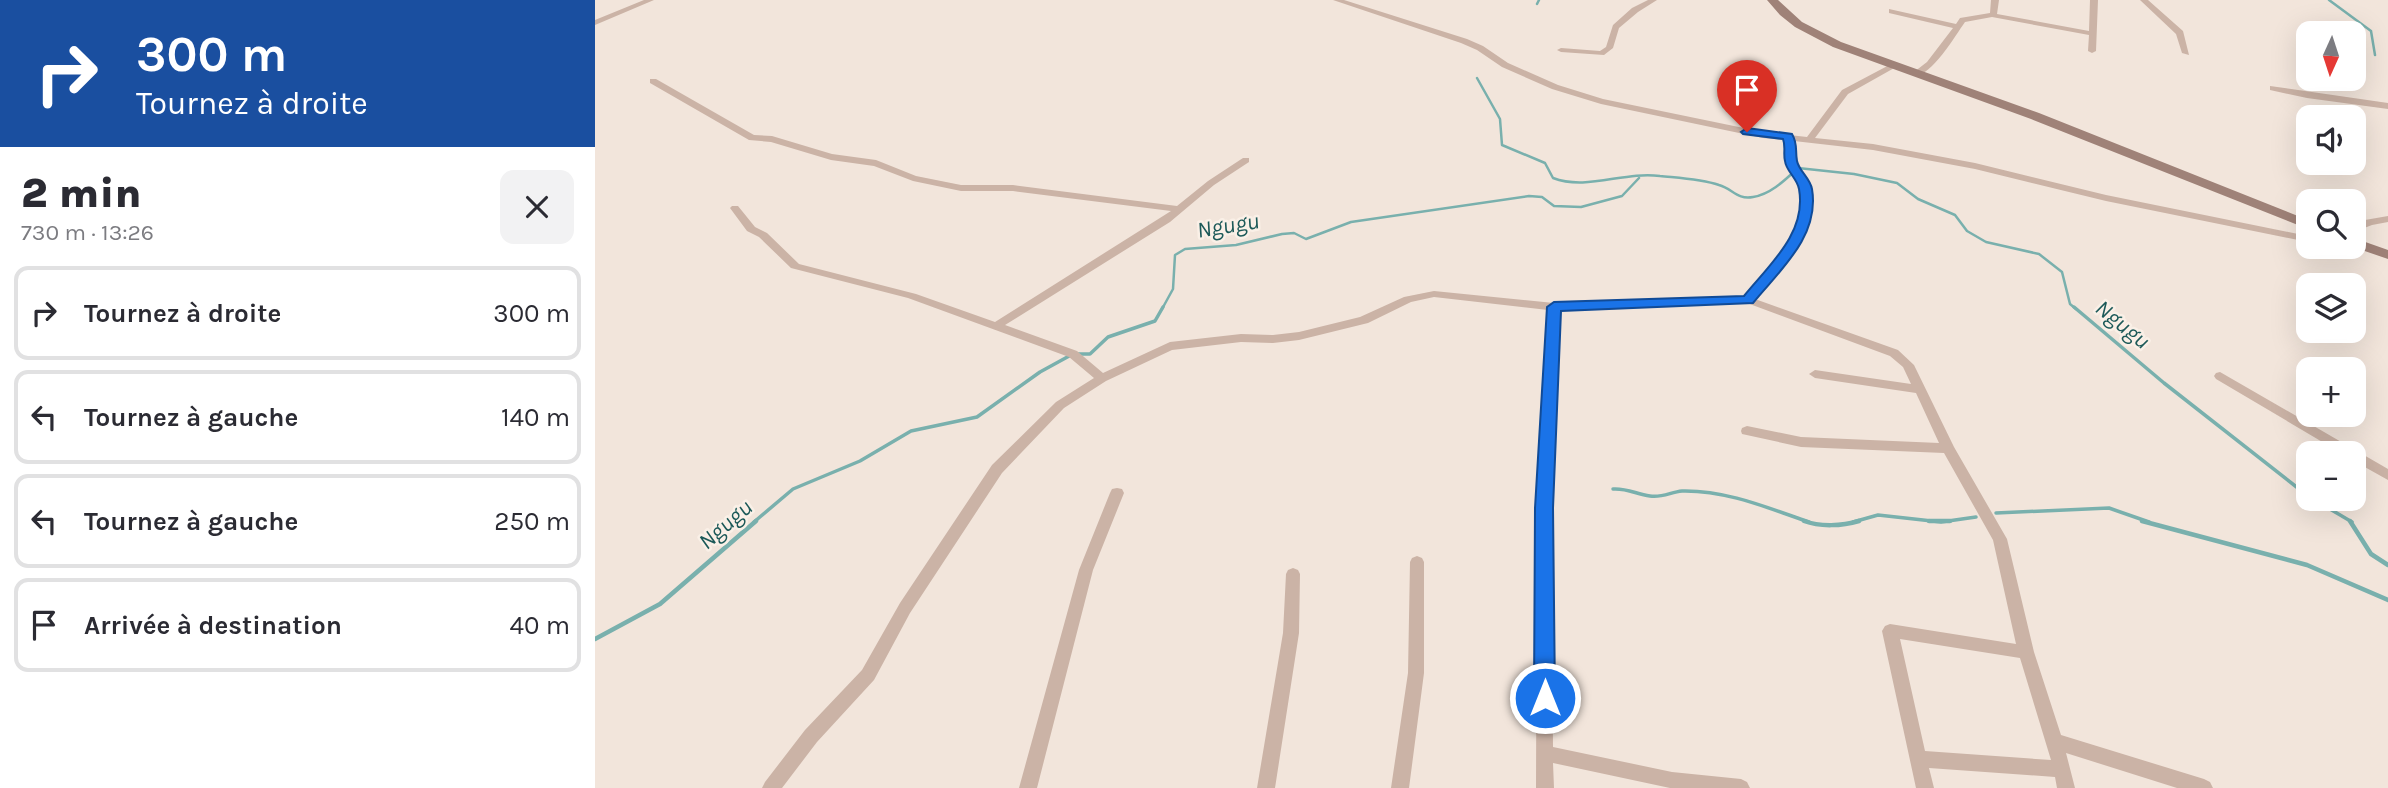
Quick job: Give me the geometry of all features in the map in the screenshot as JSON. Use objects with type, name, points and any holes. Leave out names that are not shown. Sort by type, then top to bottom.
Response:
[{"type":"main road","points":[[1772,0],[1778,9],[1800,25],[1893,65],[1992,103],[2035,116],[2296,220]]},
{"type":"main road","points":[[2366,247],[2388,255]]},
{"type":"street","points":[[595,23],[650,0]]},
{"type":"street","points":[[1561,50],[1601,53],[1609,48],[1616,27],[1635,10],[1653,0]]},
{"type":"street","points":[[1991,15],[1995,0]]},
{"type":"street","points":[[2092,51],[2094,0]]},
{"type":"street","points":[[2144,0],[2180,33],[2186,53]]},
{"type":"street","points":[[1343,1],[1464,41],[1481,48],[1505,65],[1555,87],[1584,96],[1763,135],[1810,139],[1975,166],[2106,198],[2296,237]]},
{"type":"street","points":[[1892,11],[1958,27]]},
{"type":"street","points":[[1917,74],[1930,64],[1963,20],[1991,15],[2093,34]]},
{"type":"street","points":[[1810,139],[1845,92],[1893,65]]},
{"type":"street","points":[[653,81],[752,138],[772,139],[831,156],[876,163],[913,178],[961,188],[1013,188],[1179,209]]},
{"type":"street","points":[[2273,88],[2388,106]]},
{"type":"street","points":[[1748,300],[1800,236],[1806,211],[1803,180],[1791,162],[1792,146],[1788,136]]},
{"type":"street","points":[[996,326],[1179,209],[1246,160]]},
{"type":"street","points":[[735,208],[751,229],[763,235],[795,266],[912,296],[1073,354],[1102,378]]},
{"type":"street","points":[[2366,223],[2388,219]]},
{"type":"street","points":[[771,788],[811,736],[868,675],[905,608],[997,469],[1061,405],[1102,378],[1170,346],[1241,338],[1273,340],[1299,337],[1364,320],[1408,299],[1434,294],[1554,307],[1748,300],[1894,353],[1908,365],[1948,448],[2000,539],[2026,652],[2055,741],[2066,788]]},
{"type":"street","points":[[1545,788],[1544,508],[1554,307]]},
{"type":"street","points":[[1815,374],[1921,390]]},
{"type":"street","points":[[2220,376],[2330,441]]},
{"type":"street","points":[[1747,431],[1801,442],[1948,448]]},
{"type":"street","points":[[2366,462],[2388,475]]},
{"type":"street","points":[[1028,788],[1086,570],[1117,493]]},
{"type":"street","points":[[1400,788],[1416,673],[1417,562]]},
{"type":"street","points":[[1266,788],[1291,633],[1293,574]]},
{"type":"street","points":[[1925,788],[1890,631],[2026,652]]},
{"type":"street","points":[[2055,741],[2204,788]]},
{"type":"street","points":[[1545,753],[1672,780],[1741,788]]},
{"type":"street","points":[[1918,759],[2060,769]]},
{"type":"waterway","points":[[1537,4],[1539,0]]},
{"type":"waterway","points":[[2329,0],[2371,31],[2375,55]]},
{"type":"waterway","name":"Ngugu","points":[[1477,78],[1500,119],[1502,145],[1545,163],[1553,178],[1579,182],[1646,175],[1682,178],[1719,185],[1748,198],[1772,190],[1798,168],[1854,174],[1897,183],[1918,199],[1955,215],[1967,231],[1986,242],[2039,254],[2062,272],[2070,304],[2076,309]]},
{"type":"waterway","name":"Ngugu","points":[[1162,309],[1173,289],[1175,255],[1185,249],[1236,245],[1294,233],[1306,239],[1351,222],[1529,196],[1542,197],[1554,206],[1581,207],[1622,196],[1639,178]]},
{"type":"waterway","name":"Ngugu","points":[[1078,354],[1090,354],[1108,337],[1155,321],[1163,307]]},
{"type":"waterway","name":"Ngugu","points":[[2074,307],[2164,383],[2296,487]]},
{"type":"waterway","name":"Ngugu","points":[[754,522],[793,489],[860,461],[911,431],[977,417],[1040,372],[1071,355]]},
{"type":"waterway","points":[[1613,489],[1654,496],[1682,491],[1715,493],[1809,522]]},
{"type":"waterway","points":[[1996,513],[2109,508],[2149,522]]},
{"type":"waterway","name":"Ngugu","points":[[2333,511],[2352,522]]},
{"type":"waterway","points":[[1853,522],[1878,515],[1932,521]]},
{"type":"waterway","points":[[1948,521],[1976,517]]},
{"type":"waterway","name":"Ngugu","points":[[595,639],[660,604],[756,521]]},
{"type":"waterway","points":[[1804,521],[1831,525],[1859,521]]},
{"type":"waterway","points":[[1932,521],[1948,521]]},
{"type":"waterway","points":[[1932,521],[1948,521]]},
{"type":"waterway","points":[[2142,521],[2307,565],[2388,600]]},
{"type":"waterway","name":"Ngugu","points":[[2350,521],[2371,554],[2388,565]]},
{"type":"route","points":[[1545,698],[1544,508],[1554,307],[1748,300],[1800,236],[1806,211],[1806,190],[1802,178],[1791,162],[1792,146],[1788,136],[1747,132]]}]
